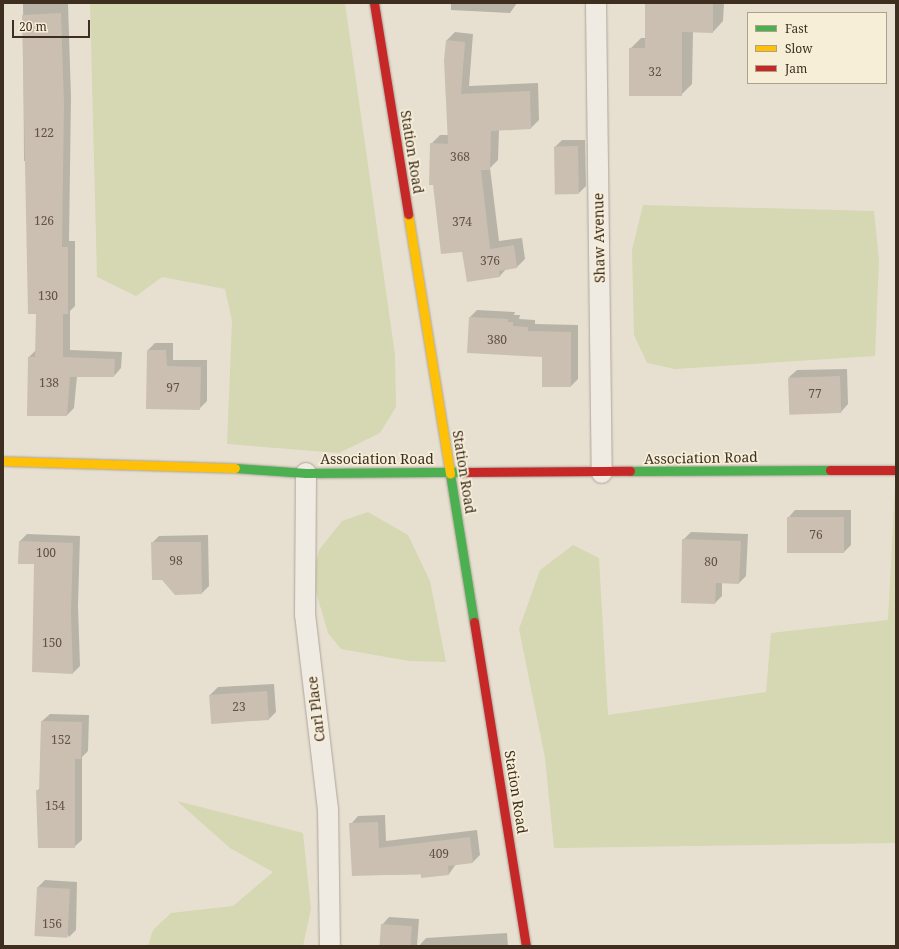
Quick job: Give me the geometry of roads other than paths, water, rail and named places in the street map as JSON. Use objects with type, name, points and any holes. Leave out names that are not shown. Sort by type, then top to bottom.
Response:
[{"type":"main road","name":"Station Road","points":[[374,3],[526,946]]},
{"type":"main road","name":"Association Road","points":[[3,461],[200,465],[306,473],[602,474],[896,470]]},
{"type":"street","name":"Shaw Avenue","points":[[596,3],[602,474]]},
{"type":"street","name":"Carl Place","points":[[306,473],[305,614],[328,809],[330,946]]}]
